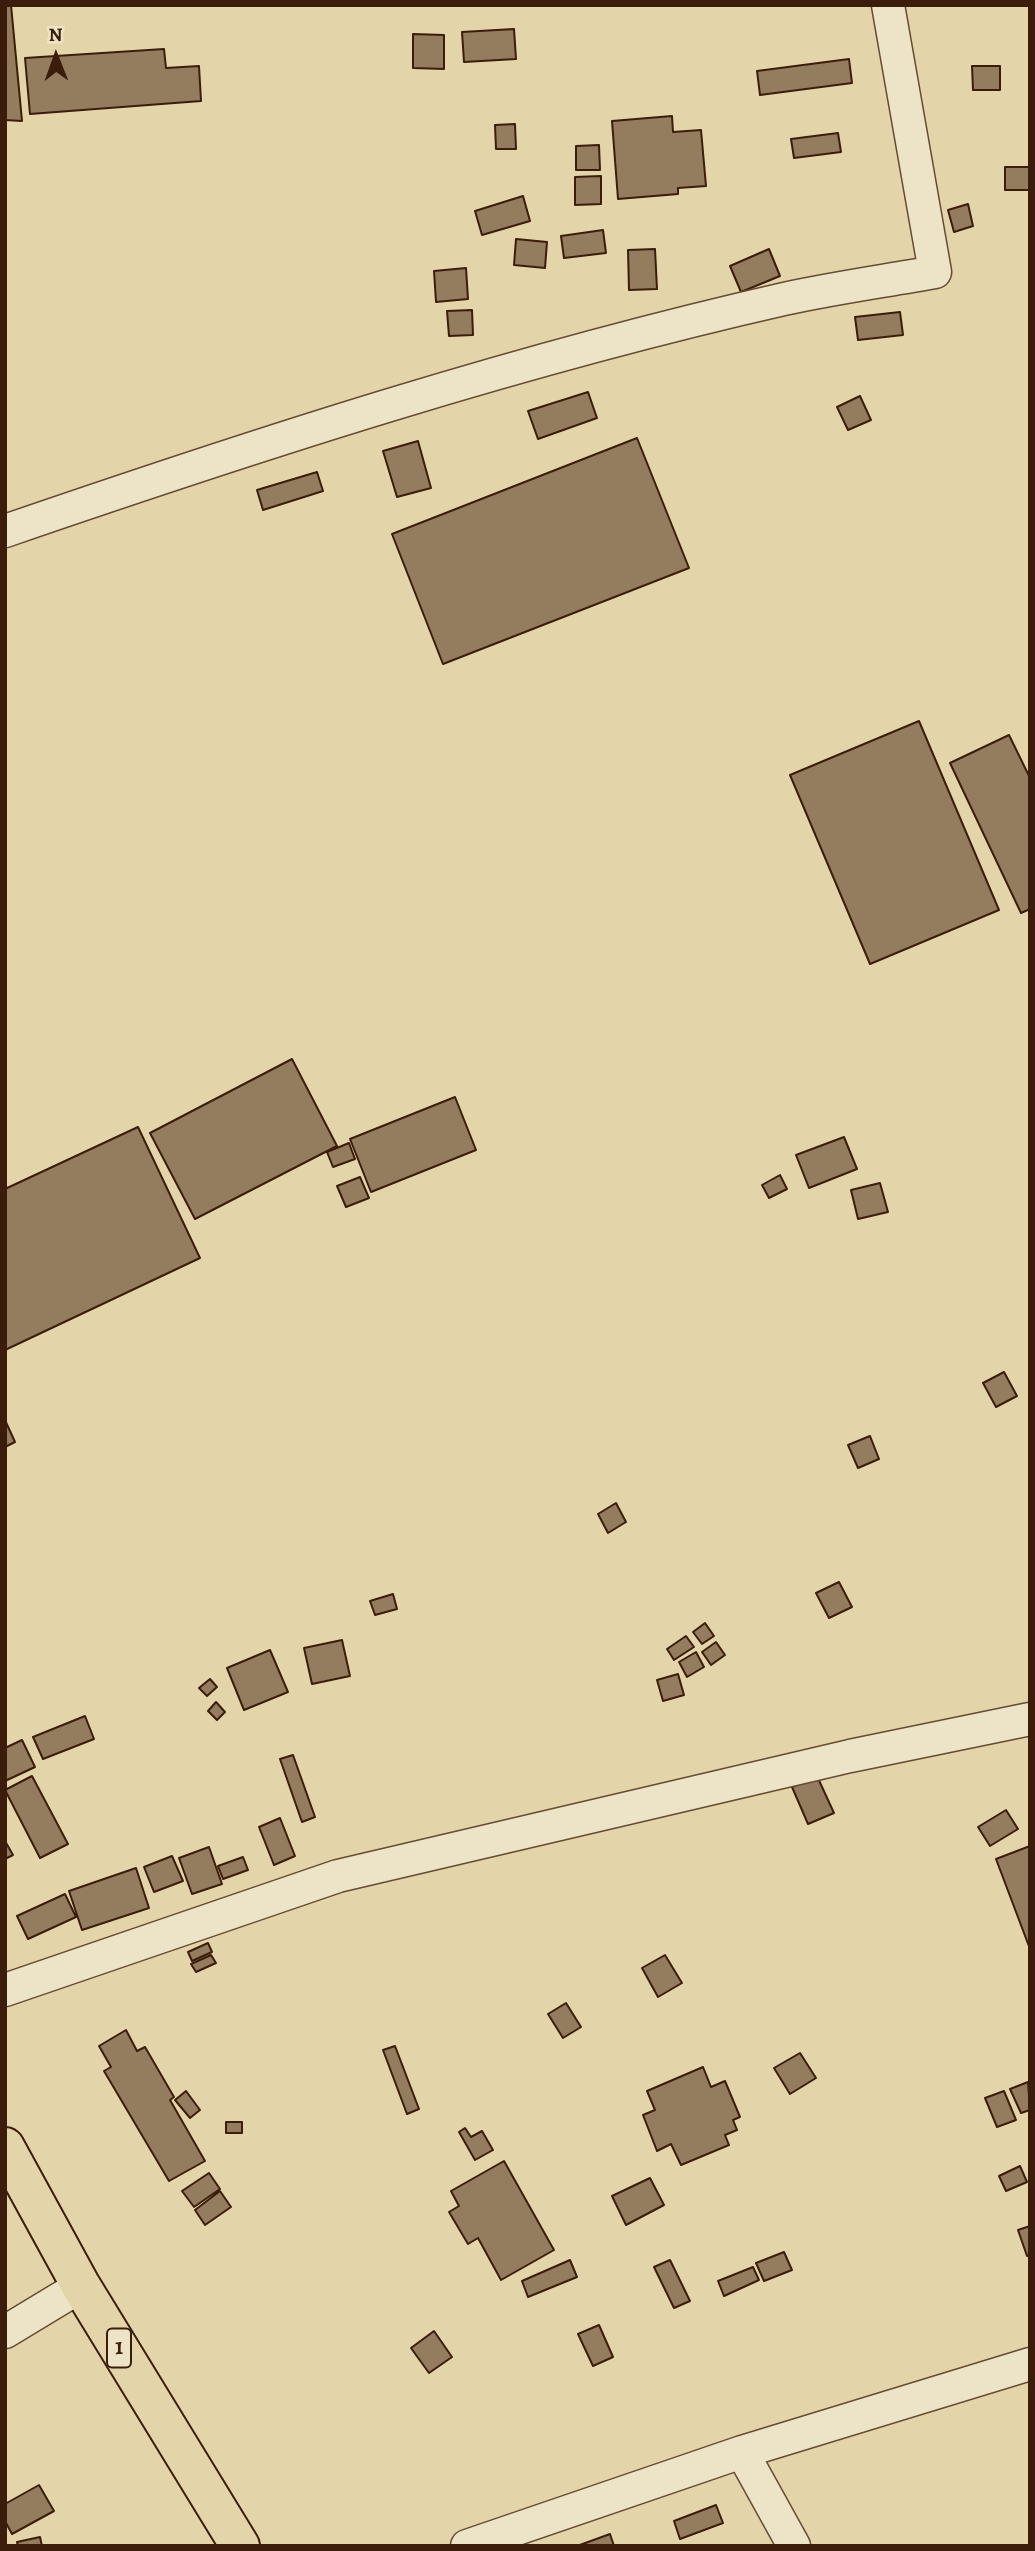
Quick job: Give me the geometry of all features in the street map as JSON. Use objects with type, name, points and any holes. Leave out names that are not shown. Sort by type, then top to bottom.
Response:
[{"type":"main road","name":"1","points":[[5,2147],[81,2286],[240,2546]]},
{"type":"street","points":[[5,531],[182,470],[521,365],[786,299],[935,272],[888,5]]},
{"type":"street","points":[[5,1990],[338,1876],[850,1756],[1030,1719]]},
{"type":"street","points":[[5,2332],[81,2286]]},
{"type":"street","points":[[467,2546],[742,2452],[1030,2364]]},
{"type":"street","points":[[742,2452],[794,2546]]},
{"type":"building","points":[[5,5],[11,5],[22,121],[5,120]]},
{"type":"building","points":[[514,29],[516,59],[464,62],[462,32]]},
{"type":"building","points":[[413,34],[444,35],[444,69],[413,68]]},
{"type":"building","points":[[164,49],[166,68],[199,66],[201,101],[30,114],[25,58]]},
{"type":"building","points":[[849,59],[852,83],[760,95],[757,71]]},
{"type":"building","points":[[972,66],[1000,66],[1000,90],[973,90]]},
{"type":"building","points":[[672,116],[673,132],[701,130],[706,186],[678,188],[678,194],[618,199],[612,121]]},
{"type":"building","points":[[515,124],[516,149],[496,149],[495,125]]},
{"type":"building","points":[[838,133],[841,152],[794,158],[791,139]]},
{"type":"building","points":[[599,145],[600,170],[576,170],[576,146]]},
{"type":"building","points":[[1005,167],[1030,167],[1030,190],[1005,190]]},
{"type":"building","points":[[601,176],[601,204],[575,205],[575,177]]},
{"type":"building","points":[[523,196],[530,221],[482,235],[475,211]]},
{"type":"building","points":[[968,204],[973,226],[954,232],[948,210]]},
{"type":"building","points":[[603,230],[606,253],[564,258],[561,236]]},
{"type":"building","points":[[516,239],[547,242],[545,268],[514,265]]},
{"type":"building","points":[[655,249],[657,289],[629,290],[628,250]]},
{"type":"building","points":[[769,249],[780,276],[741,292],[730,266]]},
{"type":"building","points":[[466,268],[468,299],[436,302],[434,271]]},
{"type":"building","points":[[472,310],[473,335],[449,336],[447,311]]},
{"type":"building","points":[[900,312],[903,335],[858,340],[855,317]]},
{"type":"building","points":[[588,392],[597,418],[538,439],[528,411]]},
{"type":"building","points":[[860,396],[871,420],[848,430],[837,407]]},
{"type":"building","points":[[637,438],[689,568],[443,664],[392,534]]},
{"type":"building","points":[[418,441],[431,488],[397,497],[383,451]]},
{"type":"building","points":[[317,472],[323,491],[263,510],[257,490]]},
{"type":"building","points":[[919,721],[999,910],[870,964],[790,775]]},
{"type":"building","points":[[1009,735],[1030,778],[1030,909],[1021,913],[950,763]]},
{"type":"building","points":[[292,1059],[337,1146],[195,1219],[150,1133]]},
{"type":"building","points":[[455,1097],[476,1150],[371,1192],[350,1139]]},
{"type":"building","points":[[138,1127],[200,1258],[5,1350],[5,1189]]},
{"type":"building","points":[[844,1137],[857,1169],[809,1188],[796,1155]]},
{"type":"building","points":[[349,1143],[355,1159],[333,1167],[327,1152]]},
{"type":"building","points":[[780,1175],[787,1189],[769,1198],[762,1185]]},
{"type":"building","points":[[360,1177],[369,1198],[346,1207],[337,1186]]},
{"type":"building","points":[[880,1183],[888,1212],[858,1219],[851,1190]]},
{"type":"building","points":[[1004,1372],[1017,1396],[996,1407],[983,1383]]},
{"type":"building","points":[[5,1420],[15,1442],[5,1447]]},
{"type":"building","points":[[870,1436],[879,1459],[858,1468],[848,1445]]},
{"type":"building","points":[[616,1503],[626,1522],[608,1533],[598,1514]]},
{"type":"building","points":[[839,1582],[852,1607],[829,1618],[816,1593]]},
{"type":"building","points":[[393,1594],[397,1609],[375,1615],[370,1601]]},
{"type":"building","points":[[705,1623],[714,1636],[702,1644],[693,1632]]},
{"type":"building","points":[[686,1636],[694,1647],[674,1660],[667,1649]]},
{"type":"building","points":[[342,1640],[350,1676],[312,1684],[304,1648]]},
{"type":"building","points":[[716,1642],[725,1655],[711,1665],[702,1652]]},
{"type":"building","points":[[270,1650],[288,1692],[244,1710],[227,1668]]},
{"type":"building","points":[[696,1652],[704,1667],[687,1677],[679,1662]]},
{"type":"building","points":[[678,1674],[684,1695],[663,1701],[657,1680]]},
{"type":"building","points":[[210,1679],[217,1687],[207,1696],[199,1688]]},
{"type":"building","points":[[216,1702],[225,1712],[217,1720],[208,1711]]},
{"type":"building","points":[[85,1716],[94,1739],[43,1759],[33,1737]]},
{"type":"building","points":[[22,1740],[35,1767],[5,1781],[5,1748]]},
{"type":"building","points":[[293,1755],[315,1817],[302,1822],[280,1759]]},
{"type":"building","points":[[32,1776],[68,1844],[40,1858],[5,1790]]},
{"type":"building","points":[[817,1776],[834,1813],[808,1824],[792,1787]]},
{"type":"building","points":[[1006,1810],[1018,1829],[990,1846],[978,1827]]},
{"type":"building","points":[[280,1818],[295,1856],[274,1865],[259,1827]]},
{"type":"building","points":[[5,1841],[13,1855],[5,1859]]},
{"type":"building","points":[[1030,1846],[1030,1949],[996,1859]]},
{"type":"building","points":[[209,1847],[222,1884],[192,1894],[179,1858]]},
{"type":"building","points":[[172,1856],[183,1881],[154,1892],[144,1867]]},
{"type":"building","points":[[243,1857],[248,1870],[223,1879],[218,1866]]},
{"type":"building","points":[[136,1868],[149,1908],[82,1930],[69,1891]]},
{"type":"building","points":[[65,1894],[76,1917],[28,1939],[17,1916]]},
{"type":"building","points":[[208,1943],[212,1952],[192,1961],[188,1952]]},
{"type":"building","points":[[211,1955],[216,1963],[196,1972],[191,1964]]},
{"type":"building","points":[[665,1955],[682,1983],[658,1997],[642,1968]]},
{"type":"building","points":[[566,2003],[581,2027],[563,2038],[548,2014]]},
{"type":"building","points":[[126,2030],[137,2051],[145,2047],[174,2097],[170,2100],[205,2161],[169,2181],[104,2071],[111,2067],[99,2046]]},
{"type":"building","points":[[395,2046],[419,2109],[407,2114],[383,2050]]},
{"type":"building","points":[[800,2053],[816,2078],[790,2094],[774,2068]]},
{"type":"building","points":[[703,2067],[711,2087],[725,2081],[740,2117],[733,2120],[737,2130],[725,2135],[729,2145],[681,2165],[671,2144],[657,2151],[643,2115],[655,2110],[647,2091]]},
{"type":"building","points":[[1028,2082],[1030,2110],[1021,2113],[1010,2089]]},
{"type":"building","points":[[186,2091],[200,2110],[190,2118],[175,2100]]},
{"type":"building","points":[[1004,2091],[1016,2120],[997,2127],[985,2098]]},
{"type":"building","points":[[226,2122],[242,2122],[242,2133],[226,2133]]},
{"type":"building","points":[[465,2128],[471,2137],[482,2131],[493,2150],[475,2160],[459,2132]]},
{"type":"building","points":[[504,2161],[554,2250],[501,2280],[478,2238],[468,2244],[449,2212],[459,2206],[451,2191]]},
{"type":"building","points":[[1020,2166],[1027,2182],[1006,2191],[999,2176]]},
{"type":"building","points":[[209,2173],[220,2189],[194,2207],[182,2191]]},
{"type":"building","points":[[650,2178],[664,2205],[626,2225],[612,2196]]},
{"type":"building","points":[[220,2191],[231,2207],[205,2225],[195,2210]]},
{"type":"building","points":[[1030,2226],[1030,2255],[1027,2256],[1018,2230]]},
{"type":"building","points":[[784,2252],[792,2270],[764,2281],[756,2263]]},
{"type":"building","points":[[570,2260],[577,2277],[528,2297],[522,2281]]},
{"type":"building","points":[[670,2260],[690,2301],[674,2308],[654,2267]]},
{"type":"building","points":[[753,2267],[759,2280],[724,2296],[718,2281]]},
{"type":"building","points":[[599,2325],[613,2357],[593,2366],[578,2334]]},
{"type":"building","points":[[434,2331],[452,2357],[429,2373],[411,2348]]},
{"type":"building","points":[[39,2485],[54,2511],[12,2534],[5,2521],[5,2504]]},
{"type":"building","points":[[716,2505],[723,2523],[680,2539],[674,2521]]},
{"type":"building","points":[[610,2534],[614,2546],[577,2546]]},
{"type":"building","points":[[40,2537],[42,2546],[18,2546],[17,2542]]}]
